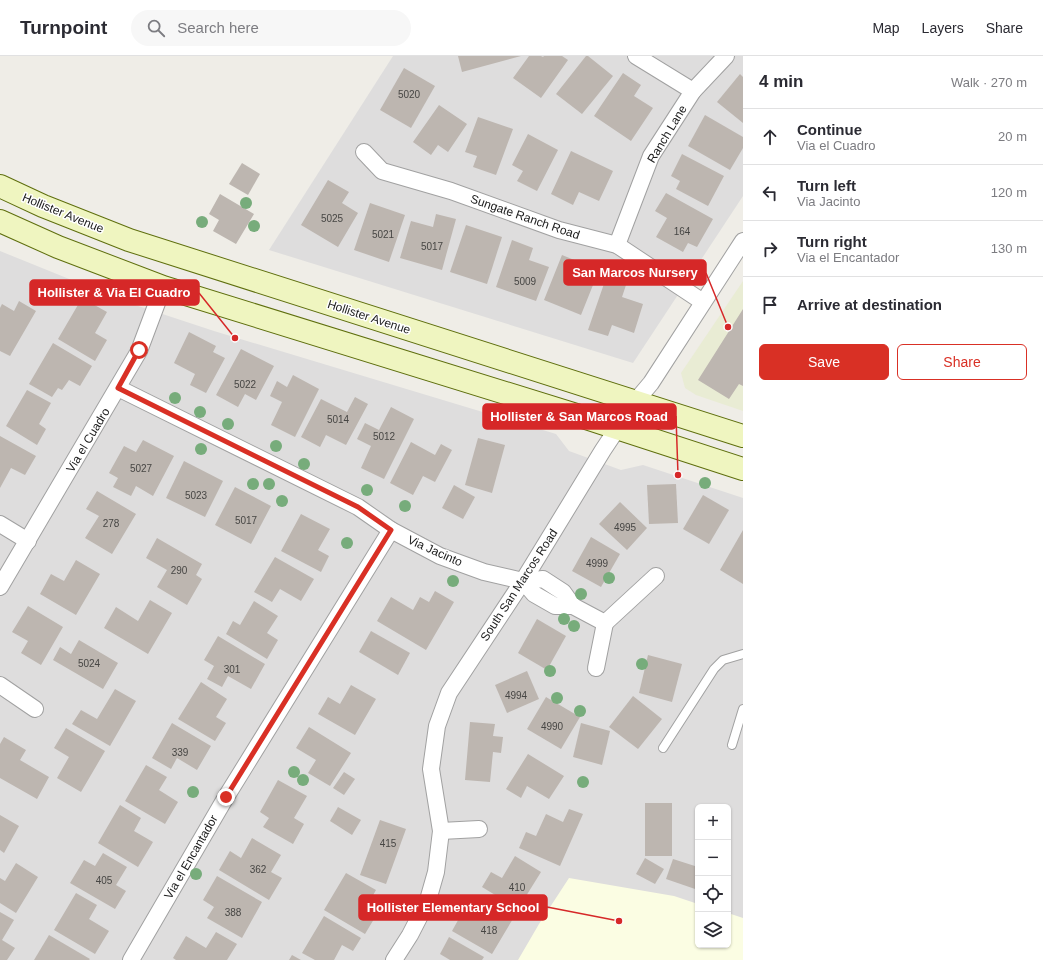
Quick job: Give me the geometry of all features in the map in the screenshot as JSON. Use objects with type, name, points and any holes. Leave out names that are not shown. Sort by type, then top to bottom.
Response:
[{"type":"main road","name":"Hollister Avenue","points":[[0,186],[43,206],[129,240],[743,436]]},
{"type":"main road","points":[[0,221],[58,247],[163,287],[618,428],[743,469]]},
{"type":"street","points":[[636,56],[693,91]]},
{"type":"street","name":"Ranch Lane","points":[[617,245],[651,156],[693,91],[726,56]]},
{"type":"street","name":"Sungate Ranch Road","points":[[364,152],[382,171],[451,191],[559,230],[617,245],[703,302]]},
{"type":"street","name":"South San Marcos Road","points":[[394,960],[410,935],[428,900],[436,872],[441,831],[431,769],[437,726],[449,693],[523,581],[618,428],[651,383],[743,241]]},
{"type":"street","name":"Via el Cuadro","points":[[0,587],[139,350],[163,287]]},
{"type":"street","name":"Via Jacinto","points":[[118,388],[358,507],[391,530],[440,556],[484,572],[523,581]]},
{"type":"street","points":[[0,524],[28,541]]},
{"type":"street","name":"Via el Encantador","points":[[131,960],[226,797],[391,530]]},
{"type":"street","points":[[596,668],[605,623],[656,576]]},
{"type":"street","points":[[523,581],[534,594],[555,606],[573,606],[605,623]]},
{"type":"street","points":[[0,685],[35,709]]},
{"type":"street","points":[[441,831],[479,829]]},
{"type":"lane","points":[[663,748],[714,669],[723,660],[743,654]]},
{"type":"lane","points":[[732,745],[743,709]]},
{"type":"shaded area","points":[[393,56],[743,56],[743,196],[633,363],[269,250]]},
{"type":"shaded area","points":[[0,251],[126,302],[214,331],[556,434],[569,451],[621,470],[643,465],[743,498],[743,960],[0,960]]},
{"type":"shaded area","points":[[743,281],[743,411],[696,395],[685,388],[681,373]]},
{"type":"shaded area","points":[[569,878],[674,896],[695,903],[695,948],[731,948],[731,914],[743,918],[743,960],[518,960]]},
{"type":"building","points":[[458,56],[521,56],[462,72]]},
{"type":"building","points":[[529,56],[562,56],[568,60],[541,98],[513,78]]},
{"type":"building","points":[[586,56],[613,76],[582,114],[556,94]]},
{"type":"building","points":[[404,68],[435,86],[411,128],[380,110]]},
{"type":"building","points":[[623,73],[641,85],[634,96],[653,108],[631,141],[594,116]]},
{"type":"building","points":[[740,74],[743,77],[743,123],[717,102]]},
{"type":"building","points":[[439,105],[467,124],[448,152],[438,145],[431,155],[413,142]]},
{"type":"building","points":[[705,115],[743,137],[743,148],[730,170],[688,146]]},
{"type":"building","points":[[478,117],[513,129],[496,175],[473,167],[477,156],[465,152]]},
{"type":"building","points":[[528,134],[558,150],[537,191],[517,181],[523,171],[512,165]]},
{"type":"building","points":[[571,151],[613,171],[599,201],[579,192],[573,205],[551,194]]},
{"type":"building","points":[[682,154],[724,176],[708,206],[676,189],[680,181],[671,176]]},
{"type":"building","points":[[242,163],[260,174],[248,195],[229,184]]},
{"type":"building","points":[[328,180],[349,192],[342,203],[358,213],[338,247],[301,225]]},
{"type":"building","points":[[666,193],[713,219],[697,247],[688,243],[683,252],[656,237],[667,218],[655,211]]},
{"type":"building","points":[[220,194],[254,214],[236,244],[213,231],[219,220],[209,214]]},
{"type":"building","points":[[370,203],[405,215],[389,262],[354,250]]},
{"type":"building","points":[[436,214],[456,219],[442,270],[400,258],[411,221],[433,227]]},
{"type":"building","points":[[466,225],[502,237],[487,284],[450,272]]},
{"type":"building","points":[[512,240],[533,248],[529,260],[549,267],[536,301],[496,287]]},
{"type":"building","points":[[562,255],[599,270],[581,315],[544,300]]},
{"type":"building","points":[[606,278],[626,285],[622,297],[643,304],[634,333],[612,325],[608,336],[588,330]]},
{"type":"building","points":[[82,298],[107,312],[95,333],[107,340],[95,361],[58,339]]},
{"type":"building","points":[[19,301],[36,311],[10,356],[0,351],[0,308],[2,304],[14,311]]},
{"type":"building","points":[[743,309],[743,386],[739,384],[729,399],[698,380]]},
{"type":"building","points":[[189,332],[216,346],[213,352],[225,358],[206,393],[190,385],[195,374],[174,363]]},
{"type":"building","points":[[53,343],[92,366],[80,386],[69,380],[62,390],[58,388],[52,397],[29,384]]},
{"type":"building","points":[[241,349],[274,366],[256,400],[245,394],[238,407],[216,395]]},
{"type":"building","points":[[293,375],[319,389],[295,437],[271,425],[282,402],[270,396],[277,381],[287,387]]},
{"type":"building","points":[[27,390],[51,403],[39,424],[46,429],[37,445],[6,426]]},
{"type":"building","points":[[355,397],[368,404],[346,445],[326,435],[320,447],[301,437],[321,399],[347,412]]},
{"type":"building","points":[[391,407],[414,419],[384,479],[361,468],[371,446],[357,439],[365,423],[379,430]]},
{"type":"building","points":[[0,436],[36,456],[25,475],[11,468],[0,488]]},
{"type":"building","points":[[478,438],[505,445],[492,493],[465,485]]},
{"type":"building","points":[[143,440],[174,456],[153,496],[136,486],[131,496],[113,487],[118,478],[109,473],[124,446],[136,452]]},
{"type":"building","points":[[411,442],[435,455],[441,444],[452,450],[435,482],[423,476],[413,495],[390,483]]},
{"type":"building","points":[[184,461],[223,481],[205,517],[166,498]]},
{"type":"building","points":[[676,484],[678,523],[649,524],[647,485]]},
{"type":"building","points":[[454,485],[475,497],[463,519],[442,508]]},
{"type":"building","points":[[235,487],[271,506],[251,544],[215,525]]},
{"type":"building","points":[[97,491],[136,514],[112,554],[85,538],[99,516],[86,509]]},
{"type":"building","points":[[703,495],[729,510],[709,544],[683,529]]},
{"type":"building","points":[[620,502],[647,528],[627,550],[599,524]]},
{"type":"building","points":[[301,514],[330,529],[318,550],[329,556],[321,572],[281,551]]},
{"type":"building","points":[[743,530],[743,584],[720,570]]},
{"type":"building","points":[[591,537],[620,554],[601,587],[572,571]]},
{"type":"building","points":[[157,538],[202,564],[196,575],[202,579],[187,605],[157,587],[167,570],[146,558]]},
{"type":"building","points":[[275,557],[314,579],[301,601],[280,589],[272,602],[254,592]]},
{"type":"building","points":[[76,560],[100,574],[76,615],[40,594],[51,574],[64,581]]},
{"type":"building","points":[[435,591],[454,602],[426,650],[377,621],[391,597],[413,610],[420,597],[429,602]]},
{"type":"building","points":[[150,600],[172,613],[148,654],[104,628],[116,607],[138,621]]},
{"type":"building","points":[[254,601],[278,616],[267,633],[278,640],[267,659],[226,634],[233,621],[240,625]]},
{"type":"building","points":[[28,606],[63,627],[41,665],[21,653],[28,641],[12,632]]},
{"type":"building","points":[[537,619],[566,636],[547,670],[518,653]]},
{"type":"building","points":[[371,631],[410,653],[398,675],[359,652]]},
{"type":"building","points":[[218,636],[265,664],[251,689],[228,676],[222,687],[207,679],[214,666],[204,660]]},
{"type":"building","points":[[79,640],[118,663],[103,689],[53,660],[60,647],[71,654]]},
{"type":"building","points":[[648,655],[682,664],[672,702],[639,693]]},
{"type":"building","points":[[527,671],[539,699],[507,713],[495,685]]},
{"type":"building","points":[[201,682],[227,699],[216,717],[226,723],[215,741],[178,719]]},
{"type":"building","points":[[351,685],[376,699],[355,735],[318,714],[328,697],[340,704]]},
{"type":"building","points":[[115,689],[136,701],[110,746],[72,724],[81,710],[97,719]]},
{"type":"building","points":[[633,696],[662,719],[638,749],[609,727]]},
{"type":"building","points":[[546,697],[580,717],[561,749],[527,729]]},
{"type":"building","points":[[470,722],[495,724],[493,736],[503,737],[501,753],[493,752],[490,782],[465,780]]},
{"type":"building","points":[[172,723],[211,746],[197,770],[177,758],[171,769],[152,758]]},
{"type":"building","points":[[581,723],[610,731],[602,765],[573,757]]},
{"type":"building","points":[[309,727],[351,753],[330,786],[308,773],[316,760],[296,748]]},
{"type":"building","points":[[66,728],[105,751],[81,792],[57,778],[69,757],[54,748]]},
{"type":"building","points":[[4,737],[26,750],[20,760],[49,777],[37,799],[0,778],[0,744]]},
{"type":"building","points":[[528,754],[564,776],[549,799],[527,786],[521,798],[506,789]]},
{"type":"building","points":[[146,765],[167,777],[159,790],[178,802],[165,824],[125,801]]},
{"type":"building","points":[[344,772],[355,779],[344,795],[333,788]]},
{"type":"building","points":[[278,780],[307,796],[294,818],[304,824],[293,844],[263,827],[269,818],[260,812]]},
{"type":"building","points":[[645,803],[672,803],[672,856],[645,856]]},
{"type":"building","points":[[120,805],[141,818],[134,831],[153,842],[138,867],[98,843]]},
{"type":"building","points":[[338,807],[361,820],[352,835],[330,821]]},
{"type":"building","points":[[569,809],[583,814],[560,866],[519,848],[526,832],[536,836],[546,814],[563,822]]},
{"type":"building","points":[[0,815],[19,826],[4,853],[0,850]]},
{"type":"building","points":[[380,820],[406,829],[386,884],[360,875]]},
{"type":"building","points":[[252,838],[281,855],[271,872],[282,878],[269,900],[219,870],[230,851],[241,858]]},
{"type":"building","points":[[103,853],[127,867],[116,885],[126,891],[115,909],[70,883],[84,860],[95,866]]},
{"type":"building","points":[[515,856],[541,872],[518,909],[482,887],[491,872],[502,878]]},
{"type":"building","points":[[645,858],[664,869],[655,884],[636,874]]},
{"type":"building","points":[[673,859],[695,866],[695,889],[666,879]]},
{"type":"building","points":[[16,863],[38,877],[16,913],[0,903],[0,878],[5,881]]},
{"type":"building","points":[[346,873],[376,890],[363,913],[374,919],[365,934],[324,910]]},
{"type":"building","points":[[217,876],[262,902],[242,938],[207,918],[214,907],[203,900]]},
{"type":"building","points":[[76,893],[97,905],[89,919],[109,931],[95,954],[54,930]]},
{"type":"building","points":[[484,900],[514,917],[492,954],[452,931],[462,913],[473,919]]},
{"type":"building","points":[[0,912],[14,920],[2,940],[15,948],[7,960],[0,960]]},
{"type":"building","points":[[324,916],[361,938],[353,951],[342,945],[334,960],[315,960],[302,953]]},
{"type":"building","points":[[216,932],[237,944],[227,960],[176,960],[173,958],[186,936],[206,948]]},
{"type":"building","points":[[49,935],[90,959],[34,960]]},
{"type":"building","points":[[449,937],[484,957],[482,960],[450,960],[440,954]]},
{"type":"building","points":[[292,955],[301,960],[289,960]]},
{"type":"place","name":"San Marcos Nursery","points":[[728,327]]},
{"type":"place","name":"Hollister & Via El Cuadro","points":[[235,338]]},
{"type":"place","name":"Hollister & San Marcos Road","points":[[678,475]]},
{"type":"place","name":"Hollister Elementary School","points":[[619,921]]},
{"type":"route","points":[[139,350],[118,388],[358,507],[391,530],[226,797]]}]
